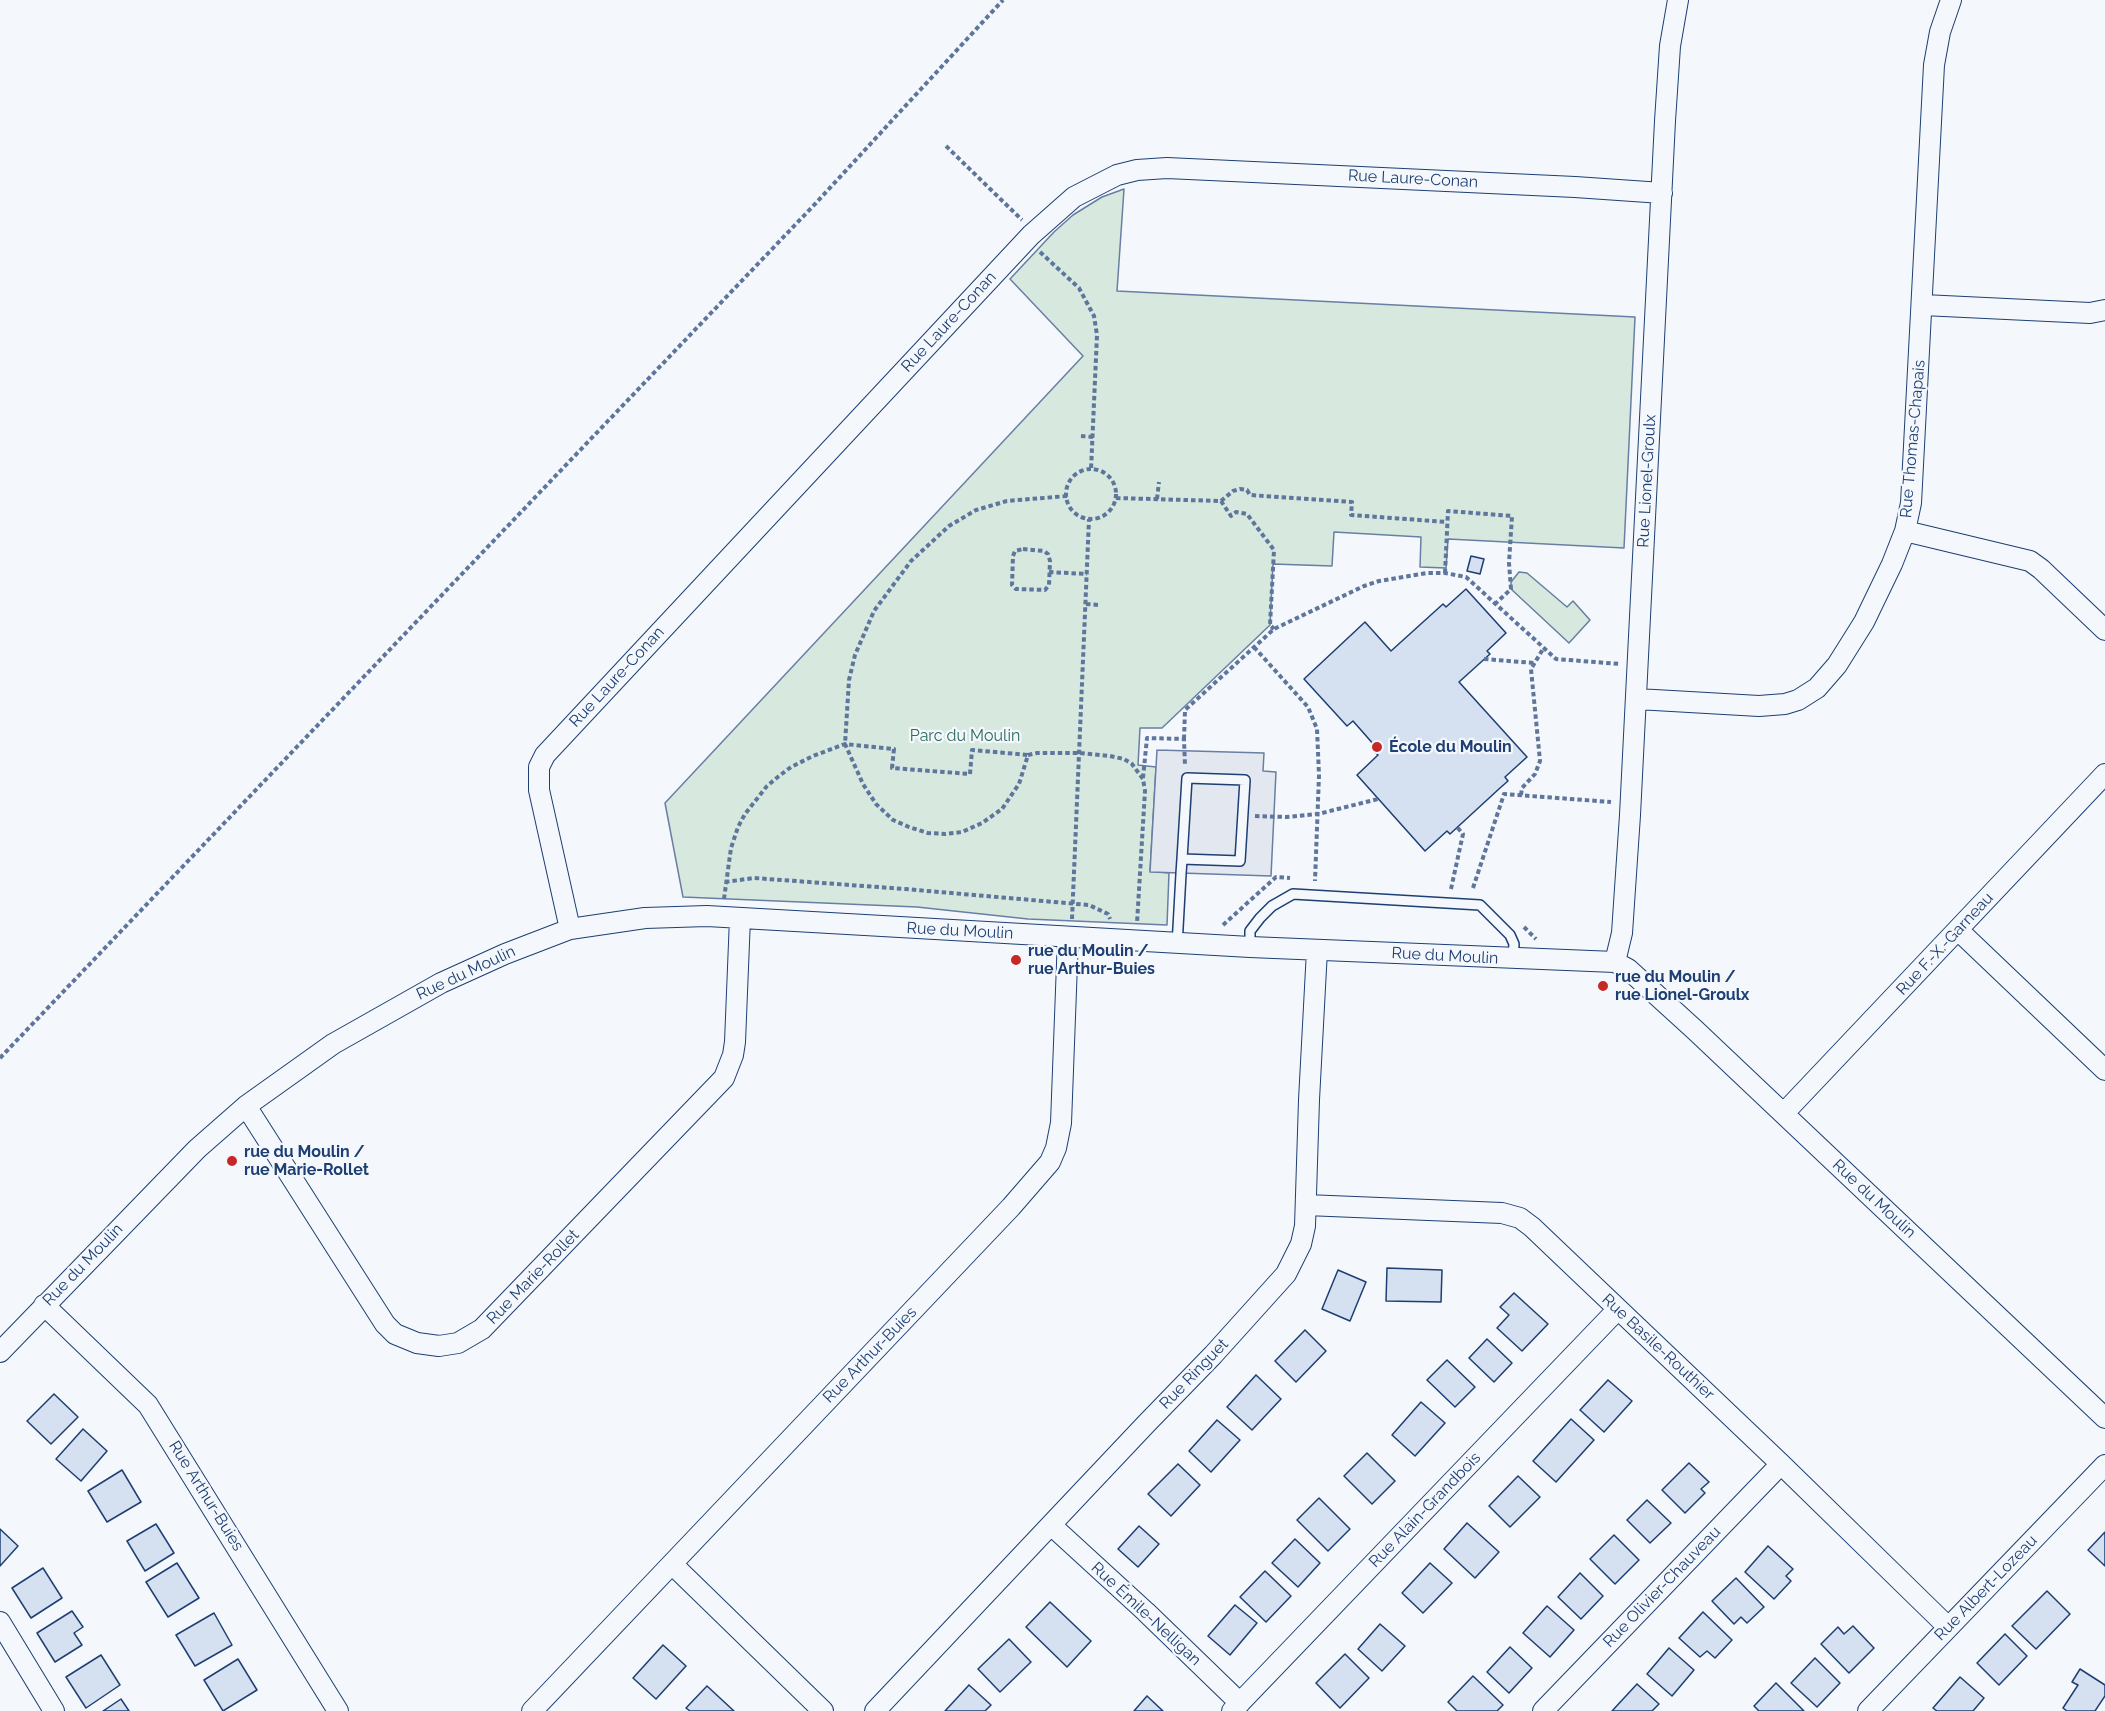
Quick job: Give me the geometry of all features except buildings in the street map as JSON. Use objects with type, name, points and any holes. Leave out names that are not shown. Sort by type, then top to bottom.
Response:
[{"type":"street","name":"Rue Lionel-Groulx","points":[[1615,962],[1622,933],[1670,46],[1678,0]]},
{"type":"street","name":"Rue Thomas-Chapais","points":[[1636,699],[1768,706],[1792,702],[1810,693],[1832,672],[1859,631],[1892,564],[1905,531],[1913,486],[1934,65],[1938,38],[1952,0]]},
{"type":"street","name":"Rue Laure-Conan","points":[[570,929],[539,790],[538,773],[545,755],[1023,244],[1074,197],[1117,175],[1137,170],[1167,168],[1662,193]]},
{"type":"street","points":[[1923,305],[2090,313],[2105,310]]},
{"type":"street","points":[[1905,531],[2030,561],[2105,630]]},
{"type":"street","name":"Rue F.-X.-Garneau","points":[[1784,1113],[2105,774]]},
{"type":"street","name":"Rue du Moulin","points":[[0,1352],[196,1149],[246,1106],[333,1044],[416,996],[505,954],[570,929],[645,918],[680,916],[1070,930],[1177,943],[1615,962],[1628,969],[1784,1113],[2105,1418]]},
{"type":"street","name":"Rue Marie-Rollet","points":[[246,1106],[385,1324],[395,1334],[417,1343],[440,1346],[458,1343],[482,1329],[724,1078],[733,1055],[735,1042],[740,918]]},
{"type":"street","name":"Rue Arthur-Buies","points":[[532,1711],[1003,1216],[1050,1162],[1056,1148],[1061,1123],[1070,930]]},
{"type":"street","points":[[1958,930],[2105,1070]]},
{"type":"street","name":"Rue Ringuet","points":[[875,1711],[1279,1284],[1296,1257],[1305,1230],[1317,950]]},
{"type":"street","name":"Rue Basile-Routhier","points":[[1306,1205],[1509,1214],[1532,1227],[1781,1464],[1948,1628]]},
{"type":"street","name":"Rue Arthur-Buies","points":[[44,1305],[148,1405],[338,1711]]},
{"type":"street","name":"Rue Alain-Grandbois","points":[[1236,1707],[1618,1309]]},
{"type":"street","name":"Rue Olivier-Chauveau","points":[[1543,1711],[1781,1464]]},
{"type":"street","name":"Rue Albert-Lozeau","points":[[1868,1711],[2105,1465]]},
{"type":"street","name":"Rue Émile-Nelligan","points":[[1051,1525],[1146,1612],[1236,1707]]},
{"type":"street","points":[[672,1564],[823,1711]]},
{"type":"street","points":[[0,1622],[54,1711]]},
{"type":"lane","points":[[1177,943],[1182,859],[1187,778],[1245,780],[1240,861],[1182,859]]},
{"type":"lane","points":[[1250,947],[1250,931],[1260,918],[1272,906],[1293,894],[1480,905],[1510,935],[1514,944],[1513,959]]},
{"type":"path","points":[[0,1058],[783,237],[1003,0]]},
{"type":"path","points":[[946,146],[1025,223]]},
{"type":"path","points":[[1038,250],[1079,288],[1094,316],[1097,335],[1091,470]]},
{"type":"path","points":[[1081,436],[1093,437]]},
{"type":"path","points":[[1091,470],[1097,470],[1109,477],[1114,484],[1116,498],[1112,508],[1106,514],[1089,519],[1075,513],[1070,507],[1067,496],[1069,484],[1073,478],[1079,473],[1091,470]]},
{"type":"path","points":[[1157,499],[1159,482]]},
{"type":"path","points":[[1116,498],[1221,501],[1233,491],[1240,489],[1247,490],[1250,495],[1352,502],[1351,515],[1447,522]]},
{"type":"path","points":[[1028,755],[1019,784],[1011,799],[1002,809],[982,823],[962,832],[937,834],[909,827],[893,820],[876,804],[863,784],[845,744],[849,680],[855,655],[874,611],[911,561],[950,526],[976,510],[1007,501],[1067,496]]},
{"type":"path","points":[[1221,501],[1231,516],[1236,512],[1247,514],[1274,550],[1270,625],[1274,629]]},
{"type":"path","points":[[1445,573],[1448,512],[1512,516],[1509,542],[1511,589],[1495,604]]},
{"type":"path","points":[[1070,930],[1080,753],[1089,519]]},
{"type":"path","points":[[1023,549],[1044,551],[1048,554],[1048,572],[1048,585],[1045,590],[1016,589],[1012,585],[1015,551],[1023,549]]},
{"type":"path","points":[[1048,572],[1087,574]]},
{"type":"path","points":[[1183,751],[1185,710],[1274,629],[1379,581],[1427,573],[1445,573],[1466,577],[1544,649],[1561,660],[1621,664]]},
{"type":"path","points":[[1086,604],[1099,605]]},
{"type":"path","points":[[1254,647],[1308,707],[1314,719],[1318,742],[1316,880]]},
{"type":"path","points":[[1521,795],[1522,788],[1539,768],[1531,669],[1544,649]]},
{"type":"path","points":[[1484,659],[1535,663]]},
{"type":"path","points":[[1136,927],[1146,804],[1143,779],[1147,738],[1184,739]]},
{"type":"path","points":[[723,902],[725,882],[738,827],[767,786],[790,767],[845,744],[894,748],[892,768],[970,774],[972,750],[1028,755],[1080,753],[1110,756],[1124,759],[1132,764],[1143,779]]},
{"type":"path","points":[[1500,788],[1504,794]]},
{"type":"path","points":[[1504,794],[1615,802]]},
{"type":"path","points":[[1473,888],[1504,794]]},
{"type":"path","points":[[1273,816],[1318,814],[1378,798]]},
{"type":"path","points":[[1452,887],[1462,834],[1457,827]]},
{"type":"path","points":[[725,882],[754,878],[1072,903],[1089,905],[1108,914],[1112,926]]},
{"type":"green space","name":"Parc du Moulin","points":[[1124,189],[1117,291],[1635,317],[1624,548],[1448,539],[1446,568],[1420,567],[1421,537],[1334,532],[1332,566],[1273,564],[1270,625],[1162,728],[1140,728],[1138,765],[1156,767],[1150,871],[1169,873],[1167,925],[1028,919],[917,907],[683,897],[665,803],[1083,356],[1010,279],[1073,215],[1102,197]]},
{"type":"green space","points":[[1519,572],[1527,573],[1567,607],[1573,601],[1590,620],[1569,643],[1511,589],[1511,582]]},
{"type":"shaded area","points":[[1157,750],[1264,753],[1263,771],[1276,772],[1271,876],[1150,872]]},
{"type":"place","name":"École du Moulin","points":[[1377,747]]},
{"type":"place","name":"rue du Moulin / rue Arthur-Buies","points":[[1016,960]]},
{"type":"place","name":"rue du Moulin / rue Lionel-Groulx","points":[[1603,986]]},
{"type":"place","name":"rue du Moulin / rue Marie-Rollet","points":[[232,1161]]}]
